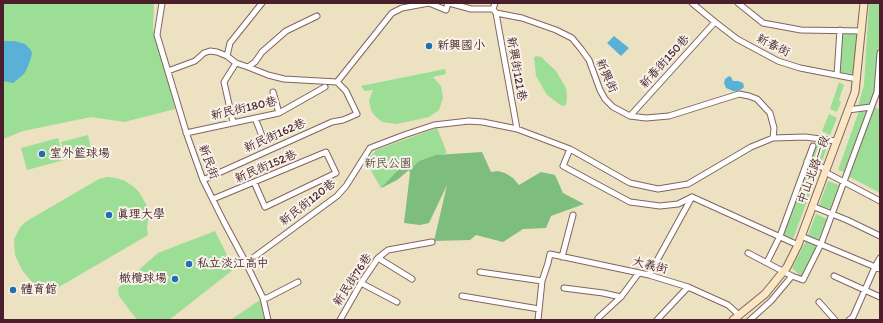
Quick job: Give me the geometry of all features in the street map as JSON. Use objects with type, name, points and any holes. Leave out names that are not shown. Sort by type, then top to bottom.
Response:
[{"type":"street","name":"新民街","points":[[162,3],[157,35],[160,50],[168,71],[186,133],[203,180],[263,298],[268,320]]},
{"type":"street","points":[[227,56],[230,43],[262,3]]},
{"type":"street","points":[[168,71],[195,61],[204,53],[210,51],[227,56],[236,63],[268,75],[284,79],[338,82],[392,13],[402,8],[429,3],[446,10],[448,3]]},
{"type":"street","name":"新興街","points":[[448,3],[471,9],[494,11],[522,18],[556,30],[572,38],[588,60],[605,100],[613,107],[630,116],[646,118],[669,116],[739,94],[758,99],[770,113],[774,128],[773,138]]},
{"type":"street","points":[[494,11],[495,3]]},
{"type":"street","name":"新春街","points":[[692,3],[737,39],[778,61],[800,68],[857,78]]},
{"type":"street","points":[[738,3],[763,23],[801,30],[862,31]]},
{"type":"street","name":"中山北路一段","points":[[738,318],[765,294],[787,267],[802,236],[855,92],[864,3]]},
{"type":"street","name":"新興街121巷","points":[[494,11],[517,129]]},
{"type":"street","points":[[248,67],[255,62],[262,52],[286,31],[318,16]]},
{"type":"street","name":"新春街150巷","points":[[630,116],[714,22]]},
{"type":"street","points":[[837,75],[840,30]]},
{"type":"street","points":[[748,253],[783,272],[803,280],[821,244],[877,92],[880,53]]},
{"type":"street","points":[[233,122],[224,82],[236,63]]},
{"type":"street","name":"新民街162巷","points":[[203,180],[332,122],[343,120],[357,114],[346,91],[338,82]]},
{"type":"street","name":"新民街180巷","points":[[186,133],[233,122],[278,114],[325,87]]},
{"type":"street","points":[[273,92],[278,114]]},
{"type":"street","points":[[848,110],[871,107]]},
{"type":"street","points":[[255,118],[262,136]]},
{"type":"street","name":"新民街120巷","points":[[246,263],[337,196],[346,186],[370,148],[434,125],[455,122],[483,122],[517,129]]},
{"type":"street","points":[[517,129],[570,149],[630,182],[658,189],[688,184],[751,147],[773,138],[805,137],[836,141]]},
{"type":"street","name":"中山北路一段","points":[[766,262],[780,236],[813,146]]},
{"type":"street","points":[[570,149],[563,166],[630,202],[660,206],[678,204],[692,197]]},
{"type":"street","name":"新民街152巷","points":[[213,200],[254,182],[326,152],[336,173],[265,206],[254,182]]},
{"type":"street","points":[[807,161],[826,170],[843,182],[880,201]]},
{"type":"street","points":[[692,197],[798,245]]},
{"type":"street","points":[[649,275],[692,197]]},
{"type":"street","points":[[812,206],[880,236]]},
{"type":"street","points":[[562,256],[572,215]]},
{"type":"street","points":[[802,236],[877,268]]},
{"type":"street","name":"新民街76巷","points":[[340,320],[361,283],[378,258],[388,250],[432,242]]},
{"type":"street","name":"大義街","points":[[542,281],[550,254],[562,256],[638,274],[649,275],[688,287],[728,305],[738,318]]},
{"type":"street","points":[[378,258],[412,279]]},
{"type":"street","points":[[849,320],[853,317],[864,290],[877,268],[880,258]]},
{"type":"street","points":[[480,272],[542,281],[538,320]]},
{"type":"street","points":[[598,318],[621,297],[638,274]]},
{"type":"street","points":[[750,320],[771,302],[792,276]]},
{"type":"street","points":[[834,276],[880,297]]},
{"type":"street","points":[[263,298],[268,298],[298,282]]},
{"type":"street","points":[[361,283],[397,302]]},
{"type":"street","points":[[657,320],[688,287]]},
{"type":"street","points":[[564,288],[621,297]]},
{"type":"street","points":[[462,296],[539,309]]},
{"type":"street","points":[[819,302],[835,320]]},
{"type":"green space","points":[[3,3],[154,3],[153,29],[167,72],[175,109],[124,122],[91,117],[23,131],[3,139]]},
{"type":"green space","points":[[869,3],[880,3],[880,32],[876,91],[870,105],[858,106],[864,85]]},
{"type":"green space","points":[[842,33],[858,34],[853,74],[839,72]]},
{"type":"green space","points":[[536,56],[541,57],[556,71],[566,88],[566,105],[562,106],[547,95],[536,76],[534,58]]},
{"type":"green space","points":[[445,69],[446,74],[433,77],[441,86],[443,98],[439,110],[429,117],[397,124],[382,122],[374,115],[369,101],[373,90],[365,91],[361,86]]},
{"type":"green space","points":[[839,82],[844,85],[839,100],[841,102],[837,112],[830,109]]},
{"type":"green space","points":[[875,107],[880,110],[880,193],[848,176]]},
{"type":"green space","points":[[868,110],[844,172],[838,170],[859,111]]},
{"type":"green space","points":[[829,114],[837,118],[830,135],[822,131]]},
{"type":"green space","name":"新民公園","points":[[437,128],[447,153],[419,161],[397,180],[381,188],[366,162],[376,150]]},
{"type":"green space","points":[[88,135],[91,149],[65,155],[61,142]]},
{"type":"green space","name":"室外籃球場","points":[[58,138],[64,160],[27,170],[21,148]]},
{"type":"green space","points":[[816,143],[827,147],[821,164],[810,160]]},
{"type":"green space","points":[[482,152],[491,172],[498,171],[505,173],[513,178],[519,185],[541,172],[555,175],[563,193],[584,204],[551,216],[546,228],[523,229],[503,242],[476,235],[470,240],[434,241],[447,185],[429,223],[420,225],[404,223],[410,173],[409,170],[419,161],[436,155]]},
{"type":"green space","points":[[405,163],[409,170],[397,180],[381,188]]},
{"type":"green space","points":[[809,164],[819,168],[793,239],[783,235]]},
{"type":"green space","points":[[107,177],[125,181],[139,192],[147,206],[149,214],[147,228],[148,235],[59,287],[44,288],[32,282],[22,270],[15,255],[14,239],[21,226],[99,179]]},
{"type":"green space","points":[[828,181],[839,185],[830,209],[819,205]]},
{"type":"green space","points":[[816,214],[827,219],[818,240],[808,235]]},
{"type":"green space","name":"橄欖球場","points":[[215,231],[234,269],[169,320],[137,320],[119,296],[118,288],[158,253]]},
{"type":"green space","points":[[806,241],[817,246],[802,277],[792,268]]},
{"type":"green space","points":[[260,300],[265,320],[232,319]]},
{"type":"water","points":[[614,36],[629,48],[621,56],[607,43]]},
{"type":"water","points":[[3,41],[14,41],[25,44],[32,53],[26,71],[13,83],[3,81]]},
{"type":"water","points":[[729,76],[733,81],[743,83],[744,87],[738,91],[733,91],[726,88],[724,83],[725,79]]},
{"type":"place","name":"新興國小","points":[[429,46]]},
{"type":"place","name":"室外籃球場","points":[[42,154]]},
{"type":"place","name":"真理大學","points":[[109,215]]},
{"type":"place","name":"私立淡江高中","points":[[189,264]]},
{"type":"place","name":"橄欖球場","points":[[175,279]]},
{"type":"place","name":"體育館","points":[[13,290]]}]
